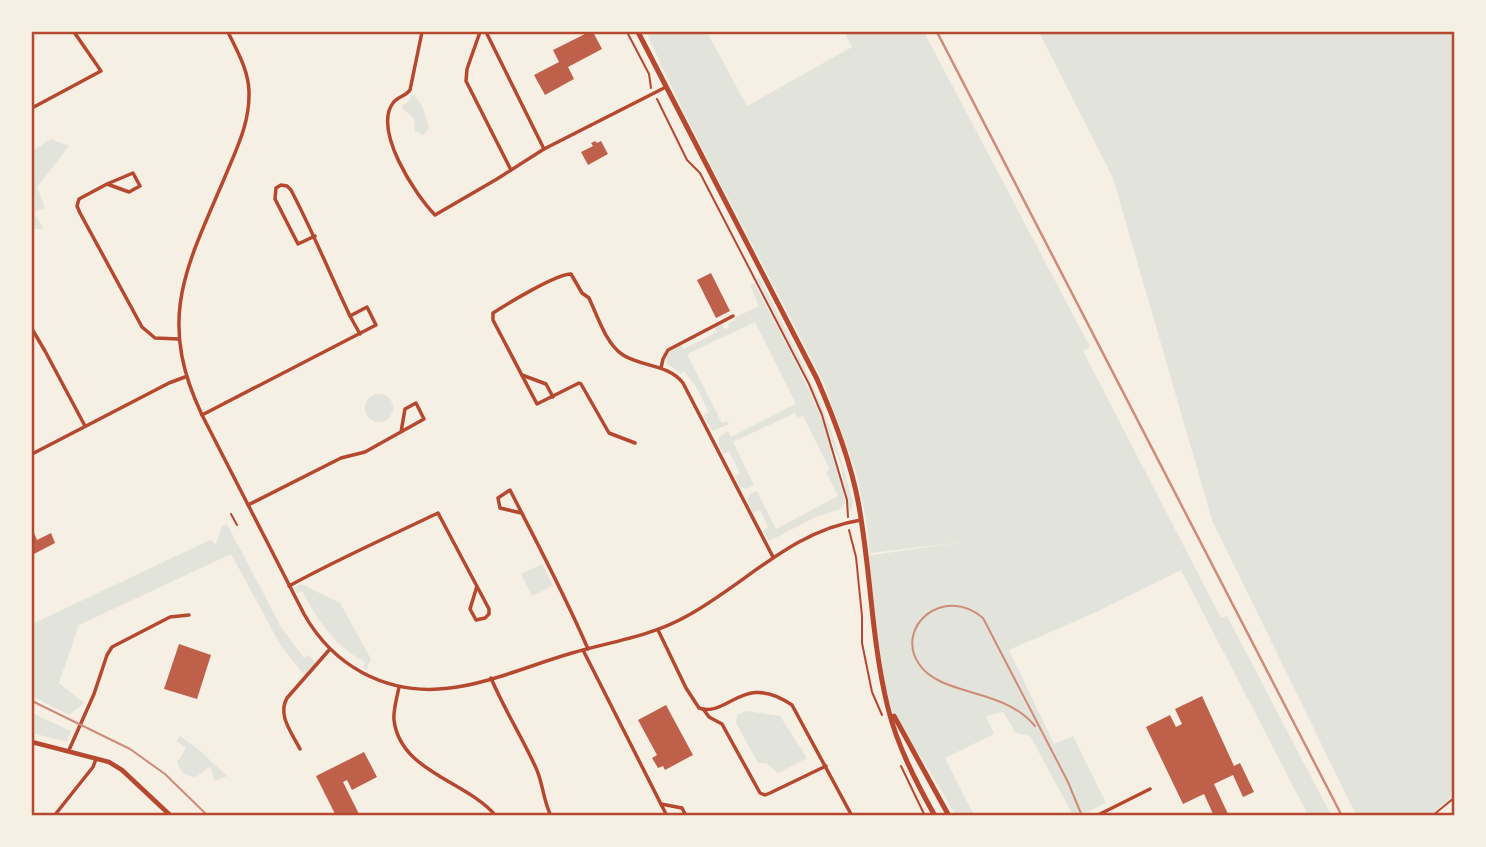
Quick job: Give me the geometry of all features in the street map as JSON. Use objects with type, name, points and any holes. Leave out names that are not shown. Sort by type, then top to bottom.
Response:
[{"type":"main road","points":[[638,32],[825,397],[850,468],[862,520],[877,645],[888,708],[908,763],[935,816]]},
{"type":"main road","points":[[885,686],[899,726],[949,816]]},
{"type":"street","points":[[32,108],[101,71],[74,32]]},
{"type":"street","points":[[228,32],[246,74],[248,114],[241,140],[186,271],[180,296],[179,339],[185,377],[307,621],[330,649],[360,671],[399,687],[426,691],[447,690],[658,630],[703,607],[773,557],[811,534],[862,520]]},
{"type":"street","points":[[422,32],[410,90],[394,102],[387,117],[392,145],[420,200],[435,215],[512,171],[544,149],[666,87]]},
{"type":"street","points":[[480,32],[467,69],[467,81],[512,171]]},
{"type":"street","points":[[486,32],[544,149]]},
{"type":"street","points":[[107,184],[129,191],[140,186],[133,173],[107,184],[79,199],[77,206],[80,213],[142,327],[155,338],[179,339]]},
{"type":"street","points":[[315,236],[298,244],[275,199],[276,188],[281,185],[291,190],[315,236],[359,334]]},
{"type":"street","points":[[635,443],[609,433],[582,384],[579,383],[537,404],[493,320],[493,313],[566,274],[574,277],[582,293],[589,298],[618,351],[628,358],[674,374],[682,383],[773,557]]},
{"type":"street","points":[[202,415],[376,325],[367,307],[350,316]]},
{"type":"street","points":[[661,368],[668,351],[733,316]]},
{"type":"street","points":[[32,329],[85,426]]},
{"type":"street","points":[[521,374],[546,384],[553,397]]},
{"type":"street","points":[[32,454],[185,377]]},
{"type":"street","points":[[248,505],[341,458],[357,456],[425,419],[416,403],[405,409],[401,432]]},
{"type":"street","points":[[521,513],[500,508],[498,498],[510,490],[521,513],[585,650],[626,739],[667,816]]},
{"type":"street","points":[[289,586],[353,552],[438,513],[477,586],[489,614],[476,620],[470,609],[477,586]]},
{"type":"street","points":[[69,750],[112,647],[170,617],[189,615]]},
{"type":"street","points":[[658,630],[695,705],[722,724],[760,793],[770,793],[826,766]]},
{"type":"street","points":[[300,749],[283,715],[284,702],[330,649]]},
{"type":"street","points":[[491,678],[536,769],[551,816]]},
{"type":"street","points":[[399,687],[394,716],[398,735],[405,747],[434,774],[458,786],[489,807],[496,816]]},
{"type":"street","points":[[704,710],[749,692],[782,699],[796,710],[852,816]]},
{"type":"street","points":[[32,742],[97,757],[122,770],[171,816]]},
{"type":"street","points":[[54,816],[93,767],[97,757]]},
{"type":"street","points":[[1096,816],[1150,789]]},
{"type":"street","points":[[661,804],[682,808],[686,816]]},
{"type":"lane","points":[[231,514],[237,525]]},
{"type":"path","points":[[627,32],[687,160],[700,173],[808,384],[834,450],[847,500],[849,522]]},
{"type":"path","points":[[1432,816],[1454,798]]},
{"type":"shaded area","points":[[646,32],[707,32],[747,106],[852,47],[844,32],[924,32],[1090,347],[1083,351],[1221,618],[1227,616],[1331,815],[1308,815],[1181,570],[1092,614],[1009,650],[1054,744],[1073,736],[1106,803],[1073,815],[1030,736],[1016,733],[1003,712],[986,716],[994,734],[945,758],[974,815],[956,815],[916,749],[912,751],[892,710],[885,686],[866,556],[963,542],[870,553],[856,472],[824,383],[680,105]]},
{"type":"shaded area","points":[[1039,32],[1454,32],[1454,796],[1430,815],[1356,815],[1212,520],[1113,178]]},
{"type":"shaded area","points":[[412,94],[422,106],[429,128],[423,135],[415,131],[414,118],[402,108]]},
{"type":"shaded area","points":[[51,139],[69,146],[37,187],[45,208],[34,212],[43,229],[32,229],[32,151]]},
{"type":"shaded area","points":[[756,277],[760,279],[788,334],[825,415],[836,443],[853,503],[850,513],[841,465],[810,383]]},
{"type":"shaded area","points":[[754,283],[822,419],[840,476],[845,503],[840,509],[816,517],[769,541],[763,531],[768,527],[760,510],[753,513],[747,500],[750,494],[757,491],[776,529],[838,496],[826,472],[830,470],[803,416],[798,418],[795,413],[733,442],[754,485],[746,489],[740,487],[735,476],[740,473],[729,451],[723,454],[719,437],[728,431],[731,437],[796,404],[755,322],[687,354],[722,423],[727,421],[729,424],[713,431],[703,416],[709,412],[695,385],[684,371],[681,374],[666,363],[668,354],[675,348],[681,345],[684,349],[717,332],[714,327],[722,324],[725,329],[729,327],[728,324],[735,320],[734,318],[759,306],[750,285]]},
{"type":"shaded area","points":[[379,394],[389,398],[393,408],[389,418],[379,422],[369,418],[365,408],[369,398]]},
{"type":"shaded area","points":[[227,524],[281,627],[304,658],[308,655],[317,664],[306,677],[281,646],[231,554],[79,625],[59,683],[84,703],[69,715],[32,696],[32,624],[210,540],[216,544],[222,526]]},
{"type":"shaded area","points":[[542,564],[553,586],[532,596],[521,574]]},
{"type":"shaded area","points":[[301,584],[340,603],[371,659],[366,670],[363,667],[365,662],[345,649],[328,631],[302,591],[297,593],[294,588]]},
{"type":"shaded area","points":[[747,711],[780,716],[807,758],[778,773],[766,763],[758,763],[736,723],[737,715]]},
{"type":"shaded area","points":[[32,713],[71,731],[67,742],[32,733]]},
{"type":"shaded area","points":[[180,736],[227,776],[215,781],[210,767],[196,777],[184,773],[177,762],[186,748],[177,741]]},
{"type":"building","points":[[593,32],[602,49],[568,67],[574,79],[545,95],[534,75],[559,62],[553,50]]},
{"type":"building","points":[[601,141],[608,154],[588,165],[581,152],[593,146],[591,143]]},
{"type":"building","points":[[711,273],[730,311],[716,318],[697,280]]},
{"type":"building","points":[[32,528],[37,540],[51,533],[55,543],[32,555]]},
{"type":"building","points":[[179,644],[211,655],[197,699],[164,689]]},
{"type":"building","points":[[1202,696],[1234,766],[1240,763],[1254,792],[1243,797],[1233,775],[1214,784],[1229,816],[1214,816],[1204,794],[1183,804],[1146,727],[1170,715],[1176,727],[1182,724],[1175,709]]},
{"type":"building","points":[[666,705],[693,755],[665,770],[663,766],[658,768],[652,758],[657,755],[638,720]]},
{"type":"building","points":[[364,752],[377,777],[352,790],[347,780],[343,782],[360,816],[336,816],[316,776]]},
{"type":"tram line","points":[[1035,726],[1022,713],[1006,704],[957,688],[929,675],[919,664],[913,650],[913,636],[918,624],[927,614],[939,608],[953,606],[968,609],[983,618],[1068,782],[1082,816]]},
{"type":"tram line","points":[[32,701],[130,749],[165,774],[208,816]]},
{"type":"railway","points":[[937,32],[1342,816]]}]
